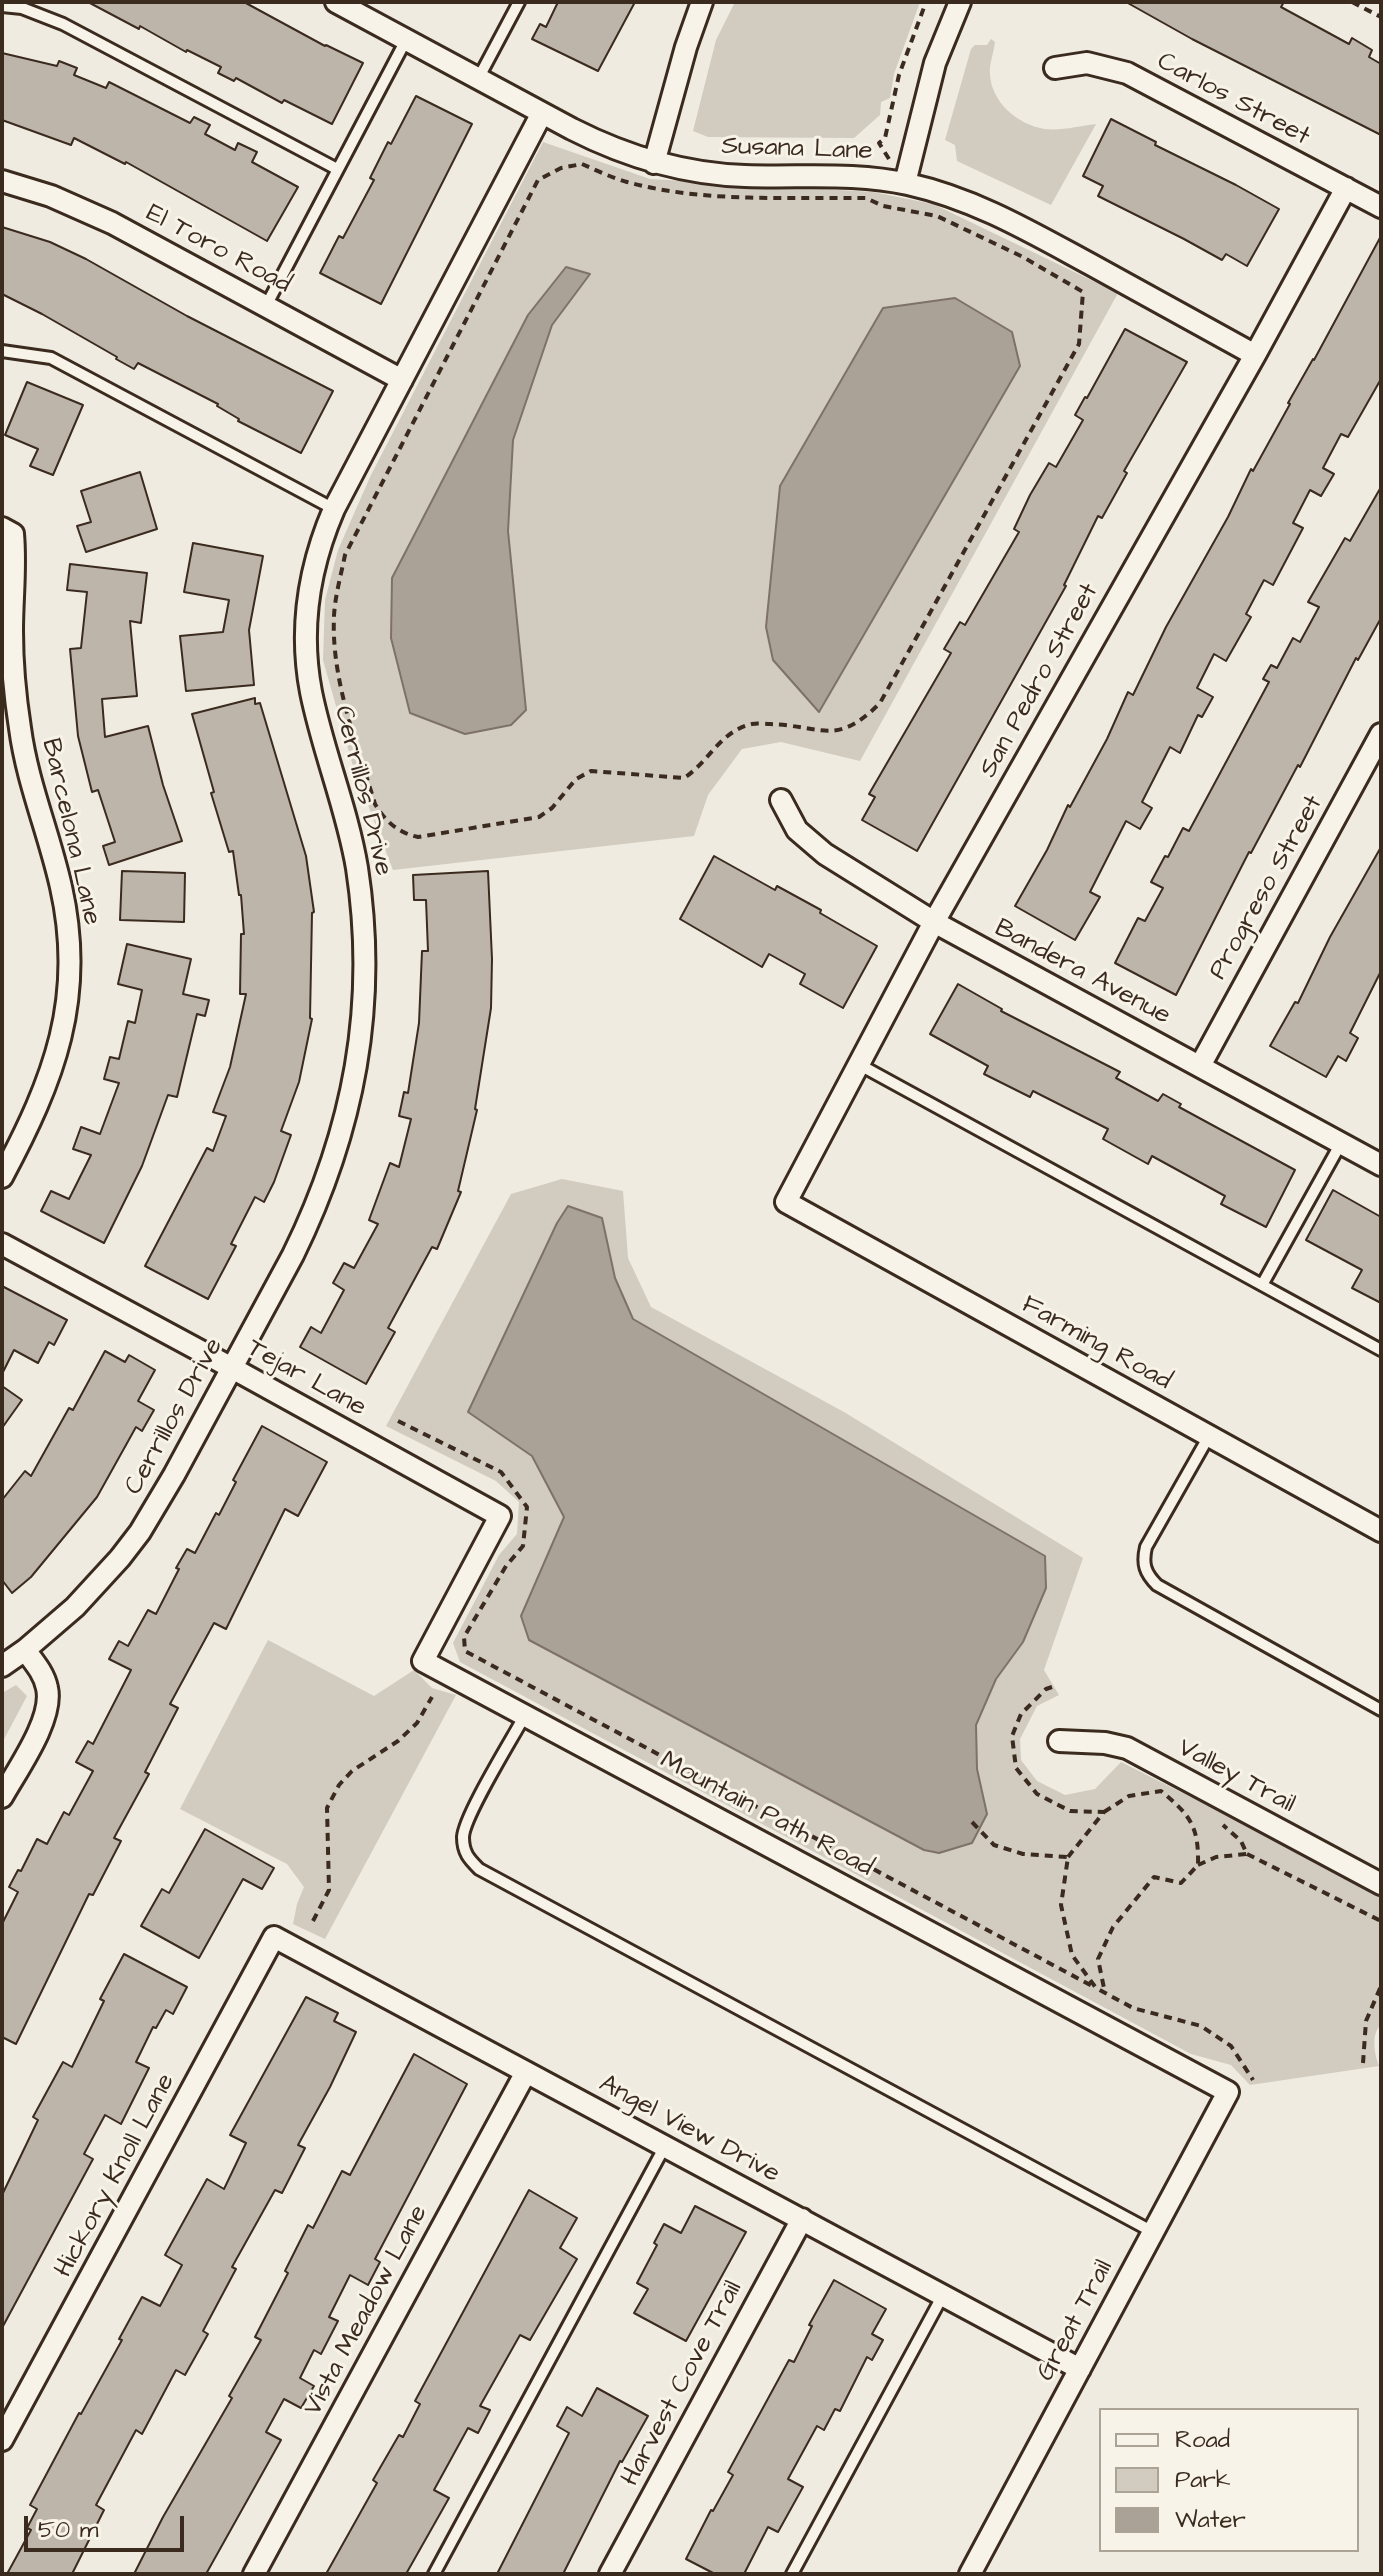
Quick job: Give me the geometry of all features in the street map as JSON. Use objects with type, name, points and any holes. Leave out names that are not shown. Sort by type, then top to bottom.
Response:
[{"type":"street","name":"Susana Lane","points":[[336,2],[598,142],[654,163],[721,175],[849,176],[895,181],[961,199],[1002,217],[1255,355]]},
{"type":"street","points":[[654,163],[686,47],[702,2]]},
{"type":"street","points":[[895,181],[935,63],[960,2]]},
{"type":"street","name":"Carlos Street","points":[[1055,68],[1087,63],[1127,73],[1381,207]]},
{"type":"street","name":"Cerrillos Drive","points":[[2,1666],[75,1607],[140,1532],[169,1485],[293,1255],[323,1189],[346,1119],[360,1047],[365,974],[360,889],[349,829],[312,693],[307,654],[310,589],[334,509],[542,113]]},
{"type":"street","name":"El Toro Road","points":[[2,181],[82,208],[402,380]]},
{"type":"street","name":"San Pedro Street","points":[[786,1202],[934,922],[1346,188]]},
{"type":"street","name":"Barcelona Lane","points":[[2,1177],[49,1080],[63,1026],[69,971],[61,888],[27,766],[17,710],[12,631],[16,563],[8,531]]},
{"type":"street","name":"Progreso Street","points":[[1200,1066],[1381,734]]},
{"type":"street","name":"Bandera Avenue","points":[[781,800],[797,830],[825,854],[934,922],[1381,1165]]},
{"type":"street","name":"Farming Road","points":[[786,1202],[1381,1531]]},
{"type":"street","name":"Tejar Lane","points":[[2,1244],[500,1516]]},
{"type":"street","name":"Mountain Path Road","points":[[500,1516],[423,1661],[1228,2092]]},
{"type":"street","points":[[2,1797],[48,1707],[46,1683],[25,1650]]},
{"type":"street","name":"Valley Trail","points":[[1059,1741],[1105,1743],[1127,1748],[1381,1884]]},
{"type":"street","name":"Angel View Drive","points":[[274,1937],[1080,2369]]},
{"type":"street","name":"Hickory Knoll Lane","points":[[2,2440],[274,1937]]},
{"type":"street","name":"Vista Meadow Lane","points":[[254,2574],[526,2072]]},
{"type":"street","name":"Great Trail","points":[[970,2574],[1228,2092]]},
{"type":"street","name":"Harvest Cove Trail","points":[[610,2574],[802,2219]]},
{"type":"lane","points":[[478,79],[519,2]]},
{"type":"lane","points":[[2,6],[22,8],[63,24],[337,169]]},
{"type":"lane","points":[[266,306],[406,40]]},
{"type":"lane","points":[[2,351],[51,358],[334,509]]},
{"type":"lane","points":[[860,1065],[1381,1350]]},
{"type":"lane","points":[[1262,1285],[1341,1143]]},
{"type":"lane","points":[[1209,1436],[1146,1547],[1144,1568],[1148,1576],[1157,1585],[1381,1710]]},
{"type":"lane","points":[[525,1715],[471,1813],[463,1835],[466,1855],[479,1869],[1153,2232]]},
{"type":"lane","points":[[434,2574],[665,2146]]},
{"type":"lane","points":[[792,2574],[943,2295]]},
{"type":"path","points":[[883,206],[895,181],[889,157],[879,143],[885,138],[906,52],[926,2]]},
{"type":"path","points":[[1352,2],[1381,17]]},
{"type":"path","points":[[582,164],[626,182],[664,189],[721,196],[866,198],[883,206],[937,216],[1023,257],[1083,292],[1079,344],[880,703],[842,731],[825,733],[784,725],[752,724],[728,734],[697,770],[684,778],[591,771],[576,779],[552,808],[539,817],[418,837],[404,834],[383,818],[370,790],[344,702],[336,660],[334,615],[345,555],[538,180],[561,168],[582,164]]},
{"type":"path","points":[[398,1421],[501,1472],[527,1507],[523,1546],[506,1566],[464,1637],[465,1651],[1133,2008],[1201,2026],[1231,2046],[1253,2080]]},
{"type":"path","points":[[1052,1687],[1046,1689],[1021,1714],[1012,1736],[1016,1768],[1037,1794],[1070,1811],[1104,1812]]},
{"type":"path","points":[[313,1921],[329,1890],[327,1808],[339,1785],[352,1771],[398,1741],[417,1723],[432,1697]]},
{"type":"path","points":[[1096,1988],[1072,1955],[1061,1905],[1068,1857],[1104,1812],[1129,1796],[1161,1791],[1175,1796]]},
{"type":"path","points":[[1161,1791],[1184,1810],[1199,1840],[1198,1865]]},
{"type":"path","points":[[1219,1821],[1241,1841],[1247,1854]]},
{"type":"path","points":[[972,1822],[994,1845],[1023,1854],[1068,1857]]},
{"type":"path","points":[[1105,1993],[1098,1959],[1113,1927],[1127,1908],[1154,1877],[1181,1883],[1198,1865],[1216,1857],[1247,1854],[1381,1921]]},
{"type":"path","points":[[1363,2063],[1366,2021],[1381,1986]]},
{"type":"green space","points":[[735,2],[920,2],[894,74],[890,98],[881,102],[880,115],[854,138],[708,137],[693,131],[716,40]]},
{"type":"green space","points":[[991,39],[995,42],[990,70],[995,94],[1016,117],[1045,129],[1096,124],[1051,205],[957,161],[955,145],[945,140],[971,49],[975,45],[987,45]]},
{"type":"green space","points":[[543,142],[650,179],[873,192],[933,204],[1118,293],[860,761],[781,742],[742,749],[708,795],[694,836],[393,870],[353,766],[323,660],[325,600],[338,550],[371,475]]},
{"type":"green space","points":[[562,1179],[623,1191],[628,1258],[651,1307],[844,1412],[1083,1558],[1044,1670],[1059,1695],[1037,1706],[1020,1739],[1021,1760],[1037,1781],[1065,1795],[1095,1789],[1121,1762],[1381,1897],[1381,2024],[1374,2044],[1379,2066],[1250,2085],[1231,2065],[1191,2054],[460,1662],[453,1643],[499,1555],[517,1534],[519,1502],[496,1481],[386,1426],[511,1194]]},
{"type":"green space","points":[[268,1640],[374,1696],[414,1670],[432,1688],[456,1695],[325,1939],[293,1924],[304,1887],[287,1864],[180,1809]]},
{"type":"green space","points":[[16,1685],[27,1696],[2,1743],[2,1693]]},
{"type":"water","points":[[566,267],[590,274],[552,325],[513,440],[508,531],[526,710],[511,725],[465,734],[410,713],[391,638],[392,578],[528,315]]},
{"type":"water","points":[[955,298],[1012,332],[1020,366],[819,712],[773,660],[766,627],[780,486],[883,308]]},
{"type":"water","points":[[568,1206],[602,1218],[615,1278],[633,1319],[1045,1556],[1046,1588],[1023,1642],[996,1679],[976,1725],[977,1769],[987,1814],[972,1843],[939,1853],[924,1850],[529,1640],[521,1616],[564,1517],[532,1456],[468,1412],[557,1223]]},
{"type":"building","points":[[88,2],[244,2],[363,63],[332,124],[284,100],[282,103],[236,78],[234,81],[218,73],[221,67]]},
{"type":"building","points":[[558,2],[635,2],[598,71],[532,39],[540,24],[546,27]]},
{"type":"building","points":[[1126,2],[1284,2],[1281,7],[1349,44],[1352,38],[1372,50],[1369,57],[1381,64],[1381,135],[1192,39]]},
{"type":"building","points":[[2,53],[57,66],[59,61],[77,68],[74,75],[106,88],[109,82],[190,123],[194,117],[210,125],[205,134],[235,150],[238,143],[257,152],[252,162],[298,187],[267,241],[126,162],[74,138],[71,145],[2,120]]},
{"type":"building","points":[[416,96],[472,124],[381,304],[320,273],[339,236],[343,238],[374,180],[370,178],[388,142],[391,144]]},
{"type":"building","points":[[1111,119],[1279,209],[1247,266],[1226,254],[1222,260],[1098,196],[1103,186],[1083,176]]},
{"type":"building","points":[[2,227],[50,242],[86,259],[187,316],[333,391],[301,453],[238,421],[218,404],[138,363],[134,369],[2,294]]},
{"type":"building","points":[[1381,236],[1381,379],[1348,437],[1341,434],[1323,468],[1334,474],[1321,496],[1310,490],[1293,523],[1303,528],[1273,585],[1264,580],[1246,614],[1251,617],[1226,661],[1214,654],[1197,688],[1213,697],[1202,717],[1198,715],[1180,753],[1170,747],[1142,802],[1152,808],[1140,829],[1126,821],[1090,892],[1100,897],[1075,940],[1015,906],[1107,739],[1128,692],[1133,695],[1251,469],[1253,471]]},
{"type":"building","points":[[1125,329],[1187,362],[1124,471],[1127,473],[1102,518],[1098,516],[1066,586],[917,851],[862,820],[875,797],[869,794],[951,653],[944,649],[960,622],[965,625],[1019,532],[1014,529],[1030,495],[1049,463],[1056,467],[1083,420],[1075,415]]},
{"type":"building","points":[[27,382],[83,405],[53,475],[30,466],[38,449],[5,435]]},
{"type":"building","points":[[140,472],[157,529],[86,552],[77,526],[91,522],[81,491]]},
{"type":"building","points":[[1381,487],[1381,618],[1358,660],[1356,658],[1300,767],[1298,765],[1249,852],[1176,995],[1115,963],[1138,918],[1145,921],[1163,888],[1151,882],[1183,828],[1189,831],[1269,682],[1263,679],[1271,665],[1277,668],[1293,638],[1300,642],[1319,607],[1308,602],[1345,538],[1350,541]]},
{"type":"building","points":[[193,543],[263,556],[249,630],[254,685],[186,691],[180,636],[223,632],[229,600],[184,592]]},
{"type":"building","points":[[70,564],[147,573],[141,623],[130,621],[137,696],[102,699],[105,737],[148,726],[182,841],[109,865],[103,846],[115,842],[98,790],[92,792],[78,736],[70,649],[81,648],[87,592],[67,590]]},
{"type":"building","points":[[255,698],[255,704],[260,703],[306,856],[314,912],[312,1019],[299,1082],[281,1131],[291,1135],[274,1182],[264,1202],[255,1197],[231,1244],[236,1246],[208,1299],[145,1266],[207,1148],[213,1151],[226,1116],[213,1112],[230,1067],[246,994],[240,994],[241,934],[244,934],[233,851],[229,852],[211,793],[214,792],[192,714]]},
{"type":"building","points":[[1381,847],[1381,971],[1350,1033],[1358,1038],[1346,1061],[1338,1056],[1326,1077],[1270,1046],[1295,1002],[1298,1003],[1330,937]]},
{"type":"building","points":[[714,856],[775,890],[777,886],[821,910],[820,913],[877,946],[843,1008],[800,984],[805,974],[769,954],[762,967],[680,919]]},
{"type":"building","points":[[122,871],[185,873],[184,922],[120,920]]},
{"type":"building","points":[[488,871],[491,1008],[477,1110],[458,1191],[461,1192],[437,1249],[432,1247],[388,1328],[395,1332],[366,1384],[300,1347],[311,1327],[321,1333],[344,1290],[333,1283],[344,1263],[354,1268],[378,1224],[369,1220],[390,1163],[399,1167],[411,1119],[399,1116],[404,1092],[408,1093],[419,1023],[422,951],[428,951],[426,900],[414,900],[413,875]]},
{"type":"building","points":[[127,944],[191,959],[183,994],[209,1000],[205,1016],[197,1014],[177,1097],[168,1095],[142,1166],[104,1243],[41,1211],[51,1191],[69,1199],[91,1155],[73,1149],[81,1127],[100,1134],[119,1083],[104,1079],[110,1057],[119,1059],[128,1021],[135,1023],[142,990],[118,984]]},
{"type":"building","points":[[958,984],[1001,1011],[1120,1072],[1116,1078],[1158,1101],[1163,1094],[1181,1104],[1179,1107],[1295,1170],[1266,1227],[1221,1204],[1225,1196],[1152,1156],[1148,1164],[1103,1139],[1108,1129],[1033,1091],[1030,1097],[984,1074],[988,1066],[930,1034]]},
{"type":"building","points":[[1333,1190],[1381,1217],[1381,1303],[1352,1288],[1362,1270],[1306,1240]]},
{"type":"building","points":[[2,1286],[67,1320],[54,1345],[49,1342],[38,1363],[14,1350],[2,1374]]},
{"type":"building","points":[[105,1351],[125,1362],[129,1355],[155,1370],[138,1401],[154,1410],[142,1431],[136,1427],[97,1497],[31,1577],[12,1593],[2,1580],[2,1500],[25,1471],[31,1476],[69,1408],[73,1410]]},
{"type":"building","points":[[2,1386],[22,1400],[2,1428]]},
{"type":"building","points":[[262,1426],[327,1462],[298,1516],[285,1509],[226,1629],[214,1623],[170,1704],[178,1708],[145,1772],[149,1774],[114,1838],[121,1841],[93,1895],[89,1894],[16,2044],[2,2037],[2,1924],[18,1892],[9,1887],[37,1839],[47,1844],[64,1812],[69,1815],[93,1771],[76,1762],[88,1741],[93,1744],[131,1670],[109,1659],[119,1641],[128,1646],[148,1610],[156,1614],[187,1549],[195,1553],[216,1513],[219,1515],[236,1482],[233,1480]]},
{"type":"building","points":[[205,1829],[274,1868],[262,1889],[243,1879],[199,1958],[141,1926],[162,1889],[169,1893]]},
{"type":"building","points":[[124,1954],[187,1987],[173,2014],[166,2010],[156,2028],[153,2027],[136,2062],[149,2068],[121,2124],[105,2115],[84,2154],[93,2159],[2,2328],[2,2195],[38,2120],[33,2117],[63,2062],[72,2067],[104,2001],[100,1999]]},
{"type":"building","points":[[306,1997],[338,2013],[334,2021],[356,2032],[298,2145],[305,2148],[282,2193],[275,2190],[232,2267],[236,2269],[203,2331],[208,2334],[185,2375],[176,2370],[142,2434],[136,2430],[96,2505],[104,2510],[72,2574],[7,2574],[31,2530],[27,2528],[37,2509],[30,2505],[122,2340],[119,2339],[142,2297],[160,2306],[182,2265],[165,2255],[207,2179],[224,2189],[246,2143],[230,2135]]},
{"type":"building","points":[[414,2054],[467,2084],[375,2259],[380,2262],[368,2285],[350,2275],[329,2317],[338,2321],[321,2354],[314,2350],[300,2378],[314,2386],[301,2408],[284,2399],[266,2432],[281,2440],[206,2574],[134,2574],[261,2340],[255,2337],[288,2273],[285,2271],[308,2225],[313,2228],[342,2171],[350,2175]]},
{"type":"building","points":[[529,2190],[577,2218],[560,2248],[577,2259],[530,2340],[520,2335],[480,2406],[490,2410],[478,2433],[468,2428],[434,2490],[449,2498],[406,2574],[326,2574],[377,2483],[373,2480],[399,2435],[403,2437],[420,2404],[415,2401]]},
{"type":"building","points":[[695,2206],[746,2232],[686,2341],[634,2313],[648,2289],[637,2283],[664,2224],[681,2233]]},
{"type":"building","points":[[834,2280],[886,2309],[872,2334],[883,2340],[872,2360],[867,2357],[840,2411],[835,2409],[824,2430],[817,2426],[788,2479],[803,2487],[778,2532],[768,2527],[744,2574],[715,2574],[686,2559],[733,2475],[728,2472],[789,2360],[794,2362],[812,2326],[809,2325]]},
{"type":"building","points":[[597,2388],[648,2416],[620,2461],[563,2574],[497,2574],[569,2433],[557,2426],[567,2407],[582,2416]]}]
